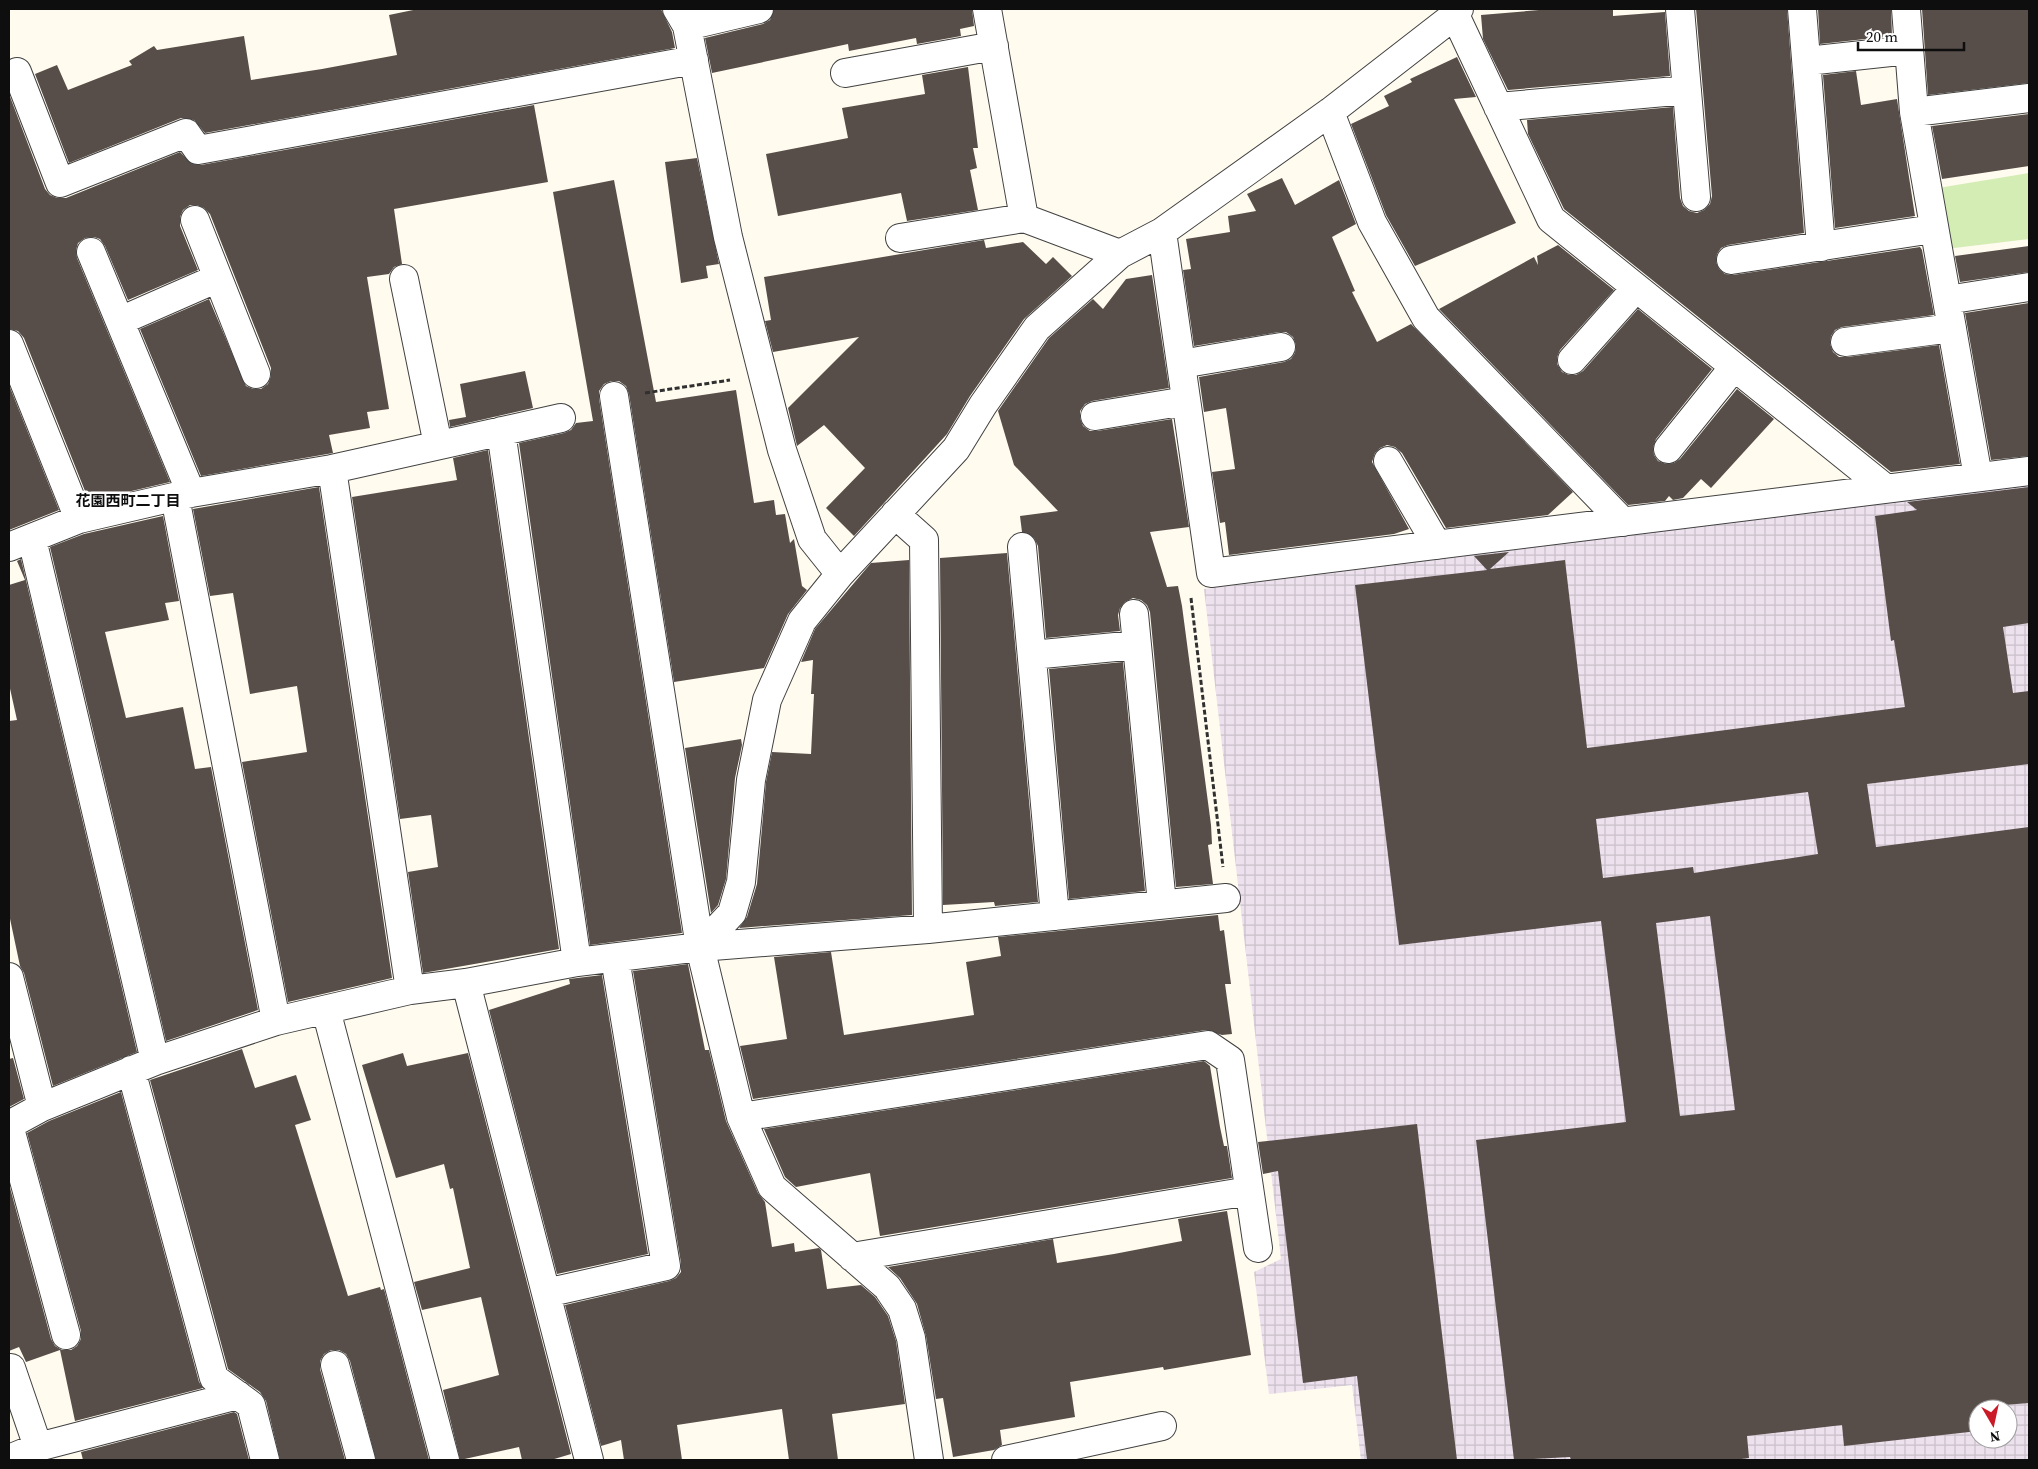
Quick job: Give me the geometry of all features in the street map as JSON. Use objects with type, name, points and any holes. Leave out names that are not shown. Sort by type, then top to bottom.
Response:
[{"type":"street","points":[[759,9],[682,17],[694,60],[728,238],[782,450],[812,539],[840,574]]},
{"type":"street","points":[[988,9],[1024,218]]},
{"type":"street","points":[[1680,9],[1696,197]]},
{"type":"street","points":[[1802,9],[1821,246]]},
{"type":"street","points":[[1906,9],[1914,112],[1978,477]]},
{"type":"street","points":[[700,947],[732,913],[741,882],[752,780],[767,700],[802,621],[840,574],[956,449],[983,405],[1037,328],[1120,254],[1162,232],[1330,112],[1457,12],[1498,107],[1551,219],[1885,488]]},
{"type":"street","points":[[845,73],[994,46]]},
{"type":"street","points":[[1807,61],[1909,50]]},
{"type":"street","points":[[17,72],[60,183],[186,133],[198,150],[694,60]]},
{"type":"street","points":[[1498,107],[1687,90]]},
{"type":"street","points":[[1914,112],[2029,98]]},
{"type":"street","points":[[1330,112],[1372,222],[1426,318],[1623,522]]},
{"type":"street","points":[[900,238],[1024,218],[1120,254]]},
{"type":"street","points":[[195,220],[256,374]]},
{"type":"street","points":[[1732,260],[1933,229]]},
{"type":"street","points":[[1162,232],[1212,573],[2029,471]]},
{"type":"street","points":[[91,252],[120,321],[183,495],[276,1021]]},
{"type":"street","points":[[120,321],[218,278]]},
{"type":"street","points":[[404,279],[438,445]]},
{"type":"street","points":[[1947,300],[2029,287]]},
{"type":"street","points":[[1572,360],[1636,288]]},
{"type":"street","points":[[1845,342],[1952,328]]},
{"type":"street","points":[[9,344],[79,519]]},
{"type":"street","points":[[1181,364],[1281,347]]},
{"type":"street","points":[[1668,449],[1734,367]]},
{"type":"street","points":[[614,396],[700,947],[741,1117],[772,1187],[887,1287],[902,1309],[911,1338],[929,1460]]},
{"type":"street","points":[[1095,416],[1186,402]]},
{"type":"street","points":[[265,1460],[251,1405],[214,1378],[20,543],[79,519],[183,495],[332,468],[562,418]]},
{"type":"street","points":[[501,431],[577,962]]},
{"type":"street","points":[[1388,461],[1437,545]]},
{"type":"street","points":[[332,468],[410,990]]},
{"type":"street","points":[[895,514],[924,540],[928,929]]},
{"type":"street","points":[[1022,547],[1055,916]]},
{"type":"street","points":[[1134,614],[1162,904]]},
{"type":"street","points":[[1032,655],[1136,645]]},
{"type":"street","points":[[66,1335],[9,1125],[42,1107],[143,1066],[276,1021],[410,990],[466,983],[577,962],[700,947],[928,929],[1226,898]]},
{"type":"street","points":[[546,1293],[666,1266],[615,958]]},
{"type":"street","points":[[9,976],[13,1014],[42,1107]]},
{"type":"street","points":[[466,983],[589,1460]]},
{"type":"street","points":[[326,1010],[445,1460]]},
{"type":"street","points":[[741,1117],[1208,1045],[1230,1060],[1258,1248]]},
{"type":"street","points":[[852,1257],[1249,1191]]},
{"type":"street","points":[[336,1365],[361,1460]]},
{"type":"street","points":[[9,1368],[11,1368],[38,1448]]},
{"type":"street","points":[[9,1459],[38,1448],[238,1395]]},
{"type":"street","points":[[1006,1460],[1162,1426]]},
{"type":"path","points":[[614,396],[763,374]]},
{"type":"path","points":[[1212,573],[1189,586],[1226,898]]},
{"type":"shaded area","points":[[2029,485],[2029,1460],[1361,1460],[1352,1385],[1269,1394],[1254,1272],[1281,1259],[1204,589]]},
{"type":"green space","points":[[2029,173],[2029,239],[1946,249],[1938,188]]},
{"type":"building","points":[[418,9],[661,9],[672,32],[675,48],[205,133],[194,120],[181,118],[69,163],[35,74],[57,65],[68,90],[132,65],[129,61],[154,46],[157,50],[244,36],[251,80],[322,69],[397,55],[389,15]]},
{"type":"building","points":[[774,9],[972,9],[974,26],[960,29],[961,36],[917,44],[916,38],[849,51],[848,44],[712,73],[705,38],[763,24],[770,20]]},
{"type":"building","points":[[1551,9],[1613,9],[1613,16],[1665,12],[1670,76],[1508,90],[1483,39],[1481,15]]},
{"type":"building","points":[[1696,9],[1787,9],[1804,233],[1728,245],[1721,248],[1717,254],[1716,262],[1719,269],[1725,274],[1733,275],[1920,247],[1934,315],[1842,327],[1835,330],[1831,336],[1830,344],[1833,352],[1839,357],[1939,345],[1960,464],[1891,472],[1564,209],[1528,134],[1527,120],[1673,107],[1680,198],[1683,206],[1689,211],[1697,213],[1704,210],[1710,204],[1712,196]]},
{"type":"building","points":[[1818,9],[1891,9],[1892,36],[1820,44]]},
{"type":"building","points":[[1922,9],[2029,9],[2029,83],[1928,95]]},
{"type":"building","points":[[1457,57],[1476,97],[1454,99],[1516,223],[1415,266],[1386,215],[1351,124],[1389,106],[1384,96],[1412,82],[1410,79]]},
{"type":"building","points":[[968,67],[978,148],[973,148],[977,168],[970,170],[978,210],[907,221],[901,193],[778,216],[766,154],[848,138],[842,108],[925,94],[922,75]]},
{"type":"building","points":[[1856,71],[1861,105],[1897,99],[1915,216],[1835,228],[1823,75]]},
{"type":"building","points":[[9,94],[45,189],[50,195],[57,198],[66,198],[180,152],[192,164],[201,165],[534,105],[548,182],[394,209],[402,264],[394,267],[389,274],[367,277],[389,409],[367,412],[370,428],[329,435],[333,453],[201,476],[140,329],[209,299],[246,386],[253,389],[261,389],[268,384],[271,376],[271,368],[210,214],[204,208],[190,205],[183,210],[180,217],[180,226],[198,270],[128,300],[105,246],[100,239],[94,237],[85,238],[78,243],[76,250],[77,258],[170,482],[89,501],[24,338],[18,331],[9,329]]},
{"type":"building","points":[[2029,114],[2029,166],[1942,179],[1932,126]]},
{"type":"building","points":[[697,158],[719,264],[706,266],[708,278],[681,283],[665,162]]},
{"type":"building","points":[[1282,178],[1295,205],[1339,180],[1356,224],[1332,237],[1355,291],[1352,292],[1377,342],[1411,324],[1573,492],[1548,515],[1446,528],[1402,453],[1395,447],[1387,445],[1375,453],[1372,462],[1409,529],[1394,534],[1229,555],[1225,522],[1220,523],[1212,472],[1235,469],[1226,408],[1204,412],[1199,377],[1284,362],[1291,359],[1295,353],[1296,345],[1293,337],[1286,332],[1279,332],[1194,346],[1183,270],[1191,269],[1186,239],[1230,232],[1228,216],[1256,211],[1247,194]]},
{"type":"building","points":[[614,180],[656,402],[736,390],[754,503],[774,500],[776,515],[785,514],[790,543],[794,539],[802,586],[807,590],[788,614],[764,668],[674,682],[629,394],[626,386],[619,381],[611,381],[604,384],[599,391],[599,398],[682,933],[590,945],[519,443],[564,433],[571,430],[576,423],[593,421],[553,192]]},
{"type":"building","points":[[984,240],[986,248],[1023,242],[1046,264],[1053,257],[1072,276],[1024,319],[970,396],[947,434],[854,536],[826,508],[865,468],[824,425],[797,446],[788,408],[859,337],[773,352],[765,321],[771,320],[764,277]]},
{"type":"building","points":[[1558,245],[1614,290],[1560,350],[1557,364],[1562,372],[1576,375],[1583,371],[1638,309],[1712,369],[1656,439],[1653,447],[1654,455],[1658,461],[1666,464],[1674,463],[1680,459],[1737,389],[1774,419],[1711,488],[1701,479],[1683,498],[1673,500],[1669,496],[1665,501],[1628,505],[1439,309],[1534,257],[1538,265],[1537,256]]},
{"type":"building","points":[[2029,246],[2029,272],[1960,282],[1955,256]]},
{"type":"building","points":[[1152,275],[1169,388],[1092,401],[1085,404],[1080,411],[1080,418],[1083,426],[1090,431],[1172,419],[1189,527],[1150,532],[1167,587],[1178,586],[1182,606],[1211,825],[1212,844],[1208,845],[1213,884],[1176,887],[1150,612],[1147,605],[1141,600],[1133,598],[1125,602],[1120,608],[1118,615],[1120,631],[1046,638],[1038,546],[1034,538],[1022,532],[1020,516],[1058,511],[1014,465],[998,411],[1049,338],[1093,299],[1103,309],[1126,279]]},
{"type":"building","points":[[2029,303],[2029,456],[1991,460],[1965,313]]},
{"type":"building","points":[[525,371],[533,408],[450,427],[449,420],[466,417],[460,384]]},
{"type":"building","points":[[9,385],[59,510],[9,530]]},
{"type":"building","points":[[488,450],[559,949],[423,973],[408,872],[438,867],[431,815],[400,819],[352,497],[457,480],[453,458]]},
{"type":"building","points":[[319,487],[392,978],[288,1002],[242,762],[307,752],[297,686],[250,694],[233,593],[210,596],[193,509]]},
{"type":"building","points":[[2029,487],[2029,623],[2003,627],[2013,693],[2029,691],[2029,764],[1867,784],[1876,847],[2029,827],[2029,1403],[2018,1404],[2018,1399],[1968,1399],[1968,1432],[1844,1446],[1842,1425],[1747,1436],[1749,1458],[1734,1460],[1571,1460],[1570,1457],[1514,1460],[1476,1140],[1626,1122],[1601,921],[1399,945],[1355,585],[1487,570],[1474,556],[1509,552],[1490,569],[1565,560],[1587,748],[1905,707],[1894,640],[1891,641],[1875,516],[1917,510],[1907,502]],"holes":[[[1808,792],[1818,854],[1694,873],[1693,867],[1603,878],[1596,819]],[[1710,916],[1735,1110],[1680,1116],[1656,923]]]},
{"type":"building","points":[[163,516],[179,601],[165,603],[169,620],[105,632],[126,718],[183,707],[195,769],[211,767],[258,1010],[166,1041],[50,547],[84,534]]},
{"type":"building","points":[[1007,553],[1038,902],[995,906],[994,902],[943,905],[940,558]]},
{"type":"building","points":[[21,559],[137,1052],[53,1086],[24,973],[20,966],[9,914],[9,721],[17,720],[9,684],[9,585],[25,580],[17,561]]},
{"type":"building","points":[[909,560],[912,915],[739,928],[747,917],[757,884],[766,782],[772,752],[811,754],[814,694],[811,694],[813,660],[801,662],[815,629],[871,563]]},
{"type":"building","points":[[1123,662],[1145,891],[1069,899],[1049,669]]},
{"type":"building","points":[[741,739],[742,745],[735,778],[726,879],[718,905],[711,913],[685,748]]},
{"type":"building","points":[[1218,915],[1220,931],[1224,930],[1231,984],[1225,984],[1232,1034],[1222,1035],[1206,1030],[753,1099],[740,1046],[787,1039],[774,957],[831,952],[844,1035],[974,1015],[966,962],[1001,956],[998,937]]},
{"type":"building","points":[[688,964],[705,1050],[709,1050],[726,1121],[758,1193],[765,1202],[772,1247],[794,1243],[795,1252],[819,1248],[821,1250],[827,1289],[861,1285],[875,1297],[888,1316],[896,1341],[905,1404],[832,1414],[838,1460],[789,1460],[782,1409],[677,1425],[682,1460],[624,1460],[621,1440],[601,1446],[565,1305],[669,1281],[676,1278],[681,1272],[633,971]]},
{"type":"building","points":[[602,975],[648,1254],[557,1274],[489,1010],[570,984],[569,979]]},
{"type":"building","points":[[242,1049],[255,1088],[296,1075],[311,1120],[295,1125],[348,1296],[380,1287],[381,1290],[384,1289],[429,1460],[376,1460],[350,1361],[346,1354],[339,1350],[331,1350],[324,1354],[320,1361],[320,1369],[345,1460],[280,1460],[266,1401],[260,1392],[228,1369],[150,1080]]},
{"type":"building","points":[[403,1053],[407,1066],[468,1053],[571,1454],[551,1460],[522,1460],[519,1447],[460,1460],[443,1390],[499,1375],[481,1297],[422,1310],[414,1282],[470,1268],[453,1188],[450,1189],[444,1164],[396,1178],[362,1065]]},
{"type":"building","points":[[13,1058],[24,1099],[9,1107],[9,1059]]},
{"type":"building","points":[[1204,1061],[1210,1066],[1220,1127],[1224,1146],[1227,1146],[1232,1178],[880,1236],[870,1173],[796,1187],[785,1177],[764,1129]]},
{"type":"building","points":[[121,1092],[199,1382],[203,1388],[75,1421],[60,1350],[26,1362],[19,1347],[9,1351],[9,1184],[51,1339],[55,1346],[62,1350],[71,1350],[77,1346],[81,1339],[81,1331],[27,1133],[49,1121]]},
{"type":"building","points":[[1417,1124],[1457,1460],[1367,1460],[1357,1376],[1303,1383],[1278,1171],[1263,1174],[1258,1142]]},
{"type":"building","points":[[1227,1211],[1251,1355],[1164,1370],[1163,1367],[1070,1382],[1075,1417],[1000,1430],[1002,1445],[994,1450],[953,1457],[943,1398],[936,1399],[926,1336],[917,1304],[900,1278],[888,1267],[1053,1239],[1057,1263],[1114,1254],[1182,1241],[1178,1219]]},
{"type":"building","points":[[234,1412],[237,1414],[249,1460],[83,1460],[81,1452]]},
{"type":"district","name":"花園西町二丁目","points":[[128,501]]}]
